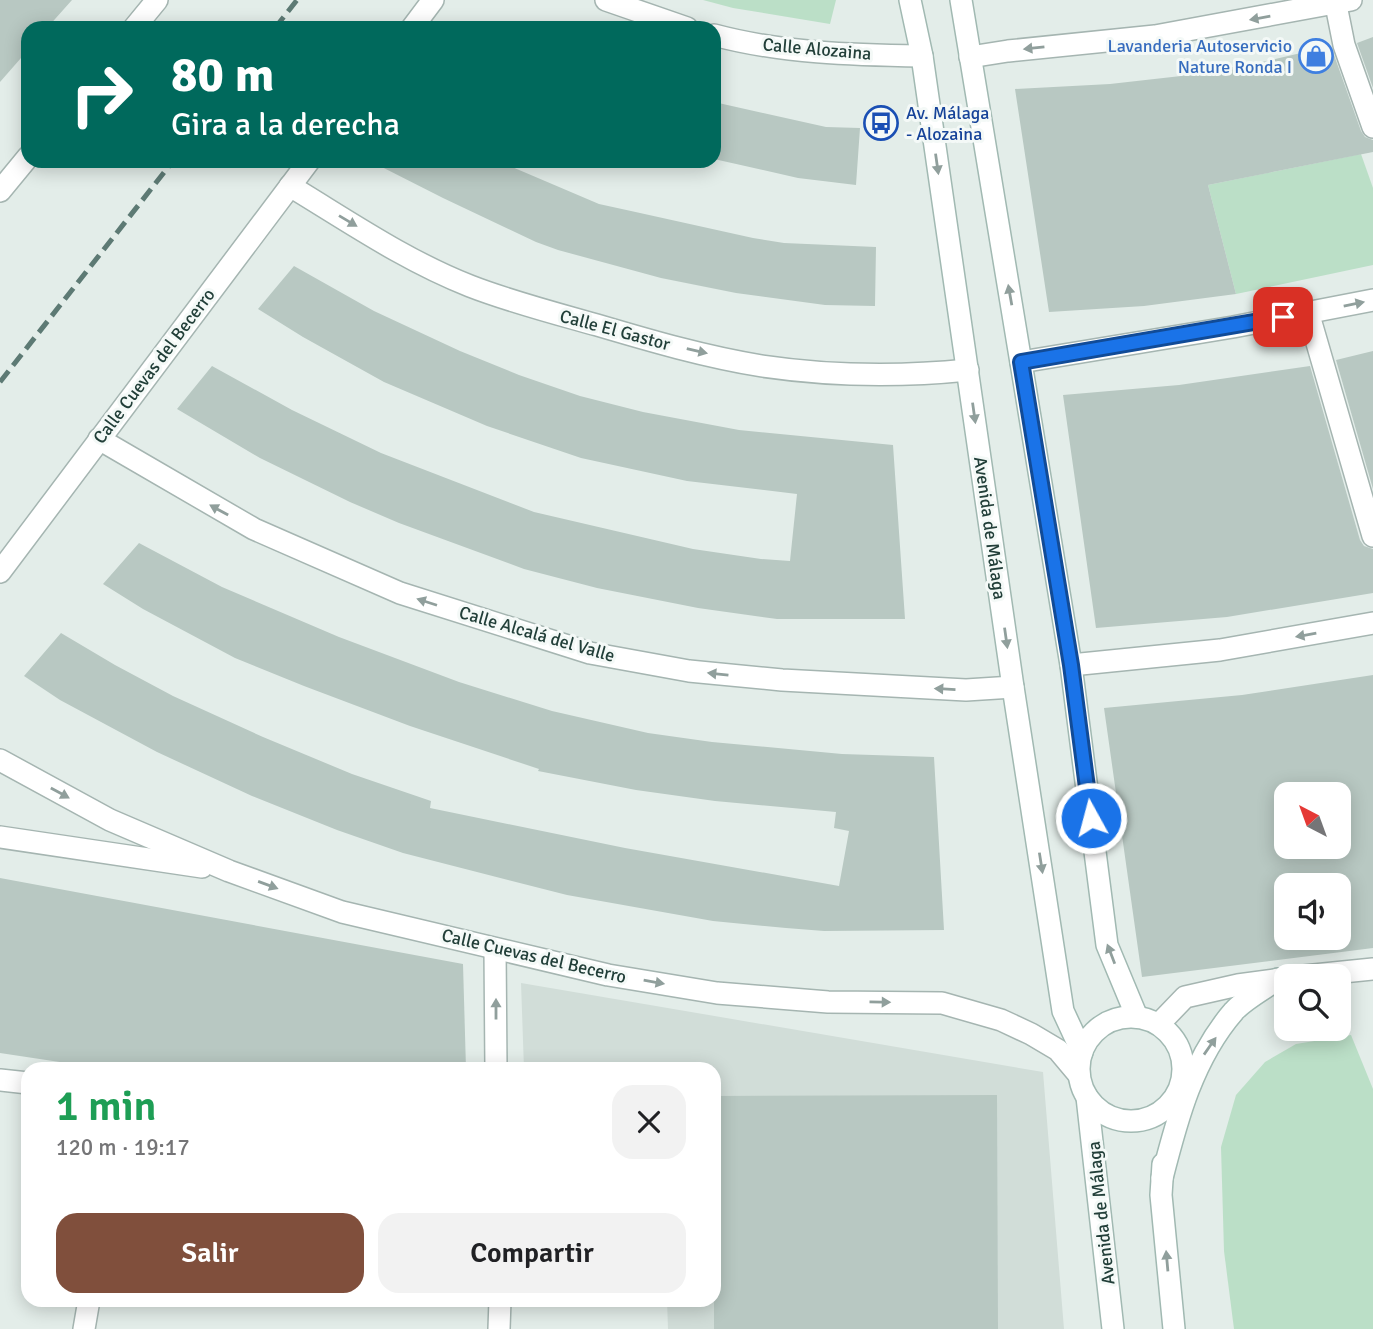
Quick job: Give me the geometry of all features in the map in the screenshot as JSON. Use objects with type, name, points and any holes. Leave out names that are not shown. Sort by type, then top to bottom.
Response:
[{"type":"street","points":[[140,21],[156,0]]},
{"type":"street","points":[[417,21],[433,0]]},
{"type":"street","points":[[606,0],[667,21]]},
{"type":"street","name":"Avenida de Málaga","points":[[910,0],[922,56],[1013,687],[1063,1011],[1082,1052]]},
{"type":"street","points":[[961,0],[1071,665],[1107,946],[1137,1017]]},
{"type":"street","points":[[970,57],[1155,36],[1340,2],[1344,45],[1373,127]]},
{"type":"street","name":"Calle Alozaina","points":[[721,36],[779,48],[862,55],[922,56]]},
{"type":"street","points":[[0,191],[21,166]]},
{"type":"street","name":"Calle Cuevas del Becerro","points":[[0,572],[304,168]]},
{"type":"street","name":"Calle El Gastor","points":[[290,186],[400,253],[469,285],[539,309],[653,342],[761,366],[864,374],[919,375],[968,370]]},
{"type":"street","points":[[1021,362],[1373,300]]},
{"type":"street","points":[[1308,312],[1373,536]]},
{"type":"street","name":"Calle Alcalá del Valle","points":[[99,439],[197,497],[278,540],[400,593],[590,653],[689,671],[782,680],[966,690],[1013,687]]},
{"type":"street","points":[[1071,665],[1220,650],[1373,623]]},
{"type":"street","name":"Calle Cuevas del Becerro","points":[[0,760],[110,820],[229,871],[342,912],[608,975],[717,993],[828,1002],[942,1003],[1001,1020],[1031,1034],[1058,1050],[1079,1075]]},
{"type":"street","points":[[0,837],[229,871]]},
{"type":"street","points":[[495,949],[496,1062]]},
{"type":"street","points":[[1351,971],[1373,969]]},
{"type":"street","points":[[1159,1024],[1185,997],[1274,980]]},
{"type":"street","points":[[1162,1178],[1180,1108],[1203,1056],[1235,1010],[1274,984]]},
{"type":"street","points":[[1137,1017],[1159,1024],[1171,1035],[1179,1048],[1183,1079],[1178,1093],[1169,1106],[1156,1116],[1142,1121],[1126,1121],[1104,1114],[1087,1097],[1079,1075],[1082,1052],[1090,1037],[1103,1025],[1119,1018],[1137,1017]]},
{"type":"street","points":[[0,1080],[21,1082]]},
{"type":"street","name":"Avenida de Málaga","points":[[1087,1097],[1113,1329]]},
{"type":"street","points":[[1169,1106],[1161,1195],[1174,1329]]},
{"type":"street","points":[[84,1329],[88,1307]]},
{"type":"street","points":[[499,1329],[500,1307]]},
{"type":"shaded area","points":[[521,983],[1043,1072],[1064,1329],[668,1329],[667,1307],[721,1307],[721,1062],[524,1062]]},
{"type":"green space","points":[[703,0],[836,0],[830,24],[733,8]]},
{"type":"green space","points":[[1361,154],[1373,188],[1373,265],[1236,294],[1208,185]]},
{"type":"green space","points":[[1351,1035],[1373,1089],[1373,1329],[1234,1329],[1224,1251],[1221,1147],[1236,1095],[1265,1062],[1296,1044],[1351,1041]]},
{"type":"building","points":[[0,0],[72,0],[53,21],[21,21],[21,58],[0,82]]},
{"type":"building","points":[[1373,37],[1373,88],[1357,43]]},
{"type":"building","points":[[1322,48],[1324,55],[1333,52],[1361,131],[1365,137],[1373,140],[1373,152],[1208,185],[1236,294],[1144,306],[1049,312],[1015,89],[1110,84],[1181,76]]},
{"type":"building","points":[[721,104],[826,127],[860,128],[856,185],[798,178],[721,161]]},
{"type":"building","points":[[384,168],[514,168],[599,204],[753,238],[784,243],[876,247],[875,306],[825,305],[736,293],[661,278],[536,242]]},
{"type":"building","points":[[294,266],[374,311],[460,351],[580,396],[643,412],[739,430],[893,445],[905,619],[777,619],[698,608],[597,588],[524,569],[350,502],[260,458],[177,409],[212,366],[292,410],[381,453],[534,512],[693,549],[790,561],[797,494],[687,481],[581,458],[487,426],[384,382],[258,309]]},
{"type":"building","points":[[1373,351],[1373,489],[1336,360]]},
{"type":"building","points":[[1310,366],[1360,540],[1364,546],[1373,549],[1373,593],[1227,617],[1096,628],[1063,395],[1179,385]]},
{"type":"building","points":[[139,543],[222,587],[339,637],[459,682],[552,711],[648,733],[712,742],[842,754],[934,757],[944,930],[824,931],[786,928],[713,921],[567,895],[403,853],[337,830],[252,796],[157,752],[60,700],[24,676],[61,633],[173,696],[352,774],[431,801],[430,808],[625,848],[839,886],[849,831],[834,828],[836,812],[715,801],[636,790],[538,771],[539,769],[410,726],[304,686],[235,658],[143,609],[103,584]]},
{"type":"building","points":[[1373,675],[1373,948],[1142,977],[1104,708],[1242,695]]},
{"type":"building","points":[[0,878],[463,964],[466,1062],[60,1062],[0,1053]]},
{"type":"building","points":[[997,1095],[998,1329],[714,1329],[714,1307],[721,1307],[721,1096]]},
{"type":"railway","points":[[280,21],[297,0]]},
{"type":"railway","points":[[0,382],[168,168]]},
{"type":"place","name":"Lavanderia Autoservicio Nature Ronda I","points":[[1316,56]]},
{"type":"place","name":"Av. Málaga - Alozaina","points":[[881,123]]},
{"type":"route","points":[[1091,818],[1071,665],[1021,362],[1283,317]]}]
